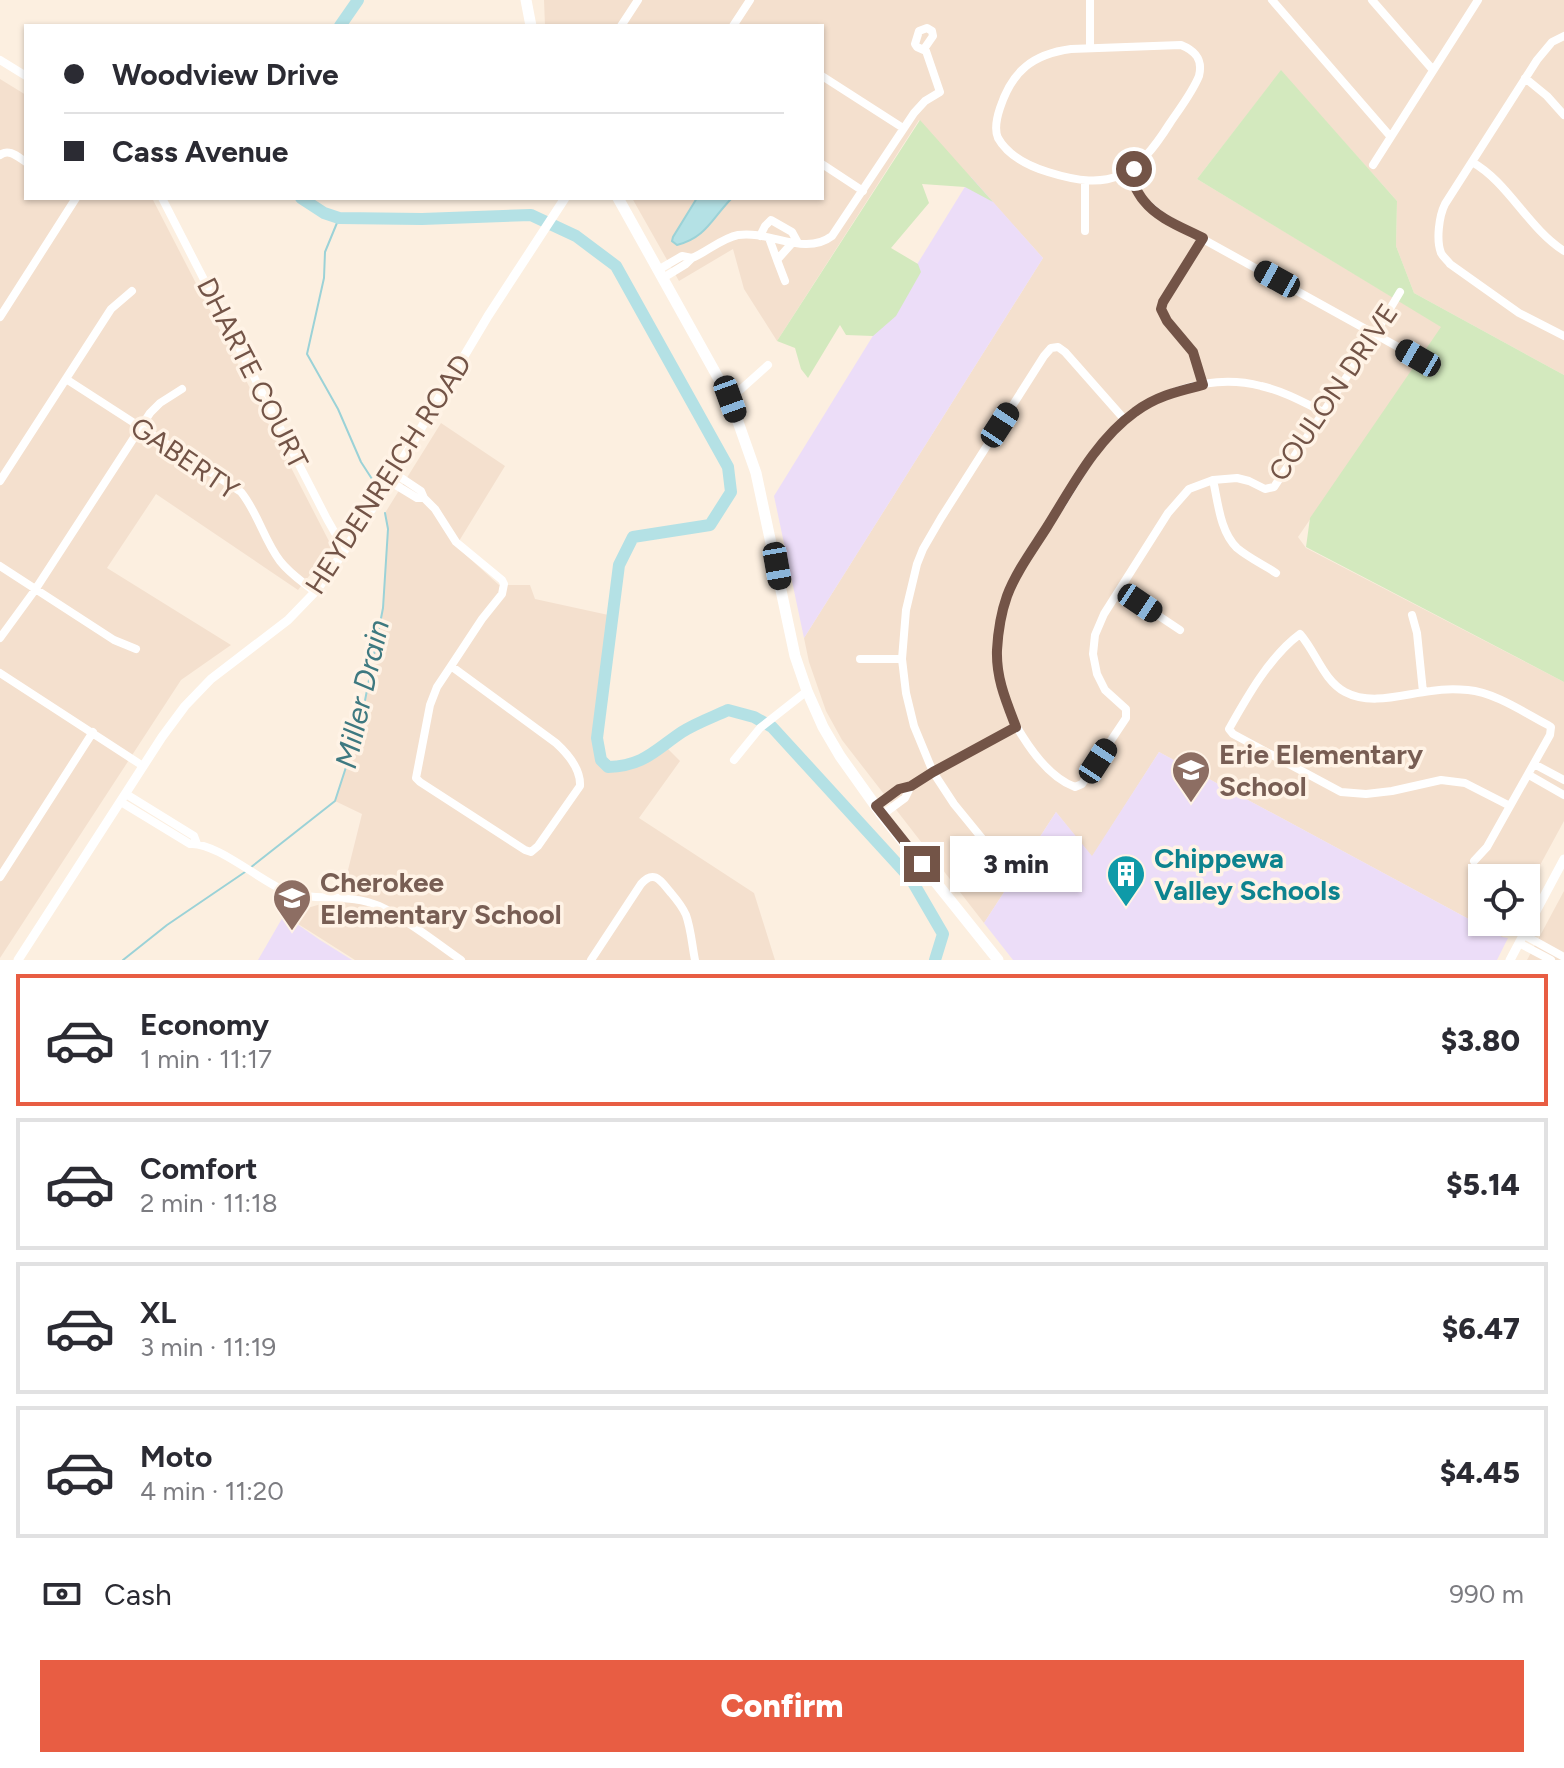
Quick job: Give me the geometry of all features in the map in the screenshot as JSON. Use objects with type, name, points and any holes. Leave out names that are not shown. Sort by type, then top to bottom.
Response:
[{"type":"main road","points":[[526,0],[531,24]]},
{"type":"main road","points":[[623,200],[730,399],[756,473],[790,636],[807,691],[830,741],[879,810],[998,960]]},
{"type":"street","points":[[622,24],[638,0]]},
{"type":"street","points":[[734,24],[750,0]]},
{"type":"street","points":[[1090,0],[1090,48]]},
{"type":"street","points":[[1272,0],[1390,136]]},
{"type":"street","points":[[1372,0],[1433,70]]},
{"type":"street","points":[[1373,165],[1478,0]]},
{"type":"street","points":[[1564,36],[1552,42],[1537,60],[1472,162],[1442,211],[1440,236],[1441,254],[1450,264],[1519,313],[1564,336]]},
{"type":"street","points":[[1181,45],[1194,51],[1201,71],[1197,82],[1146,158],[1128,173],[1085,181],[1049,173],[1022,161],[999,139],[996,127],[1004,95],[1027,64],[1056,51],[1090,48],[1181,45]]},
{"type":"street","points":[[660,274],[686,264],[731,237],[744,234],[816,245],[832,236],[921,104],[940,92],[924,49]]},
{"type":"street","points":[[0,60],[24,75]]},
{"type":"street","points":[[824,77],[903,128]]},
{"type":"street","points":[[1525,78],[1564,115]]},
{"type":"street","points":[[0,155],[11,153],[24,161]]},
{"type":"street","points":[[1472,162],[1482,168],[1544,236],[1564,251]]},
{"type":"street","points":[[824,165],[863,191]]},
{"type":"street","points":[[1128,173],[1143,200],[1161,215],[1418,358]]},
{"type":"street","points":[[1085,181],[1085,231]]},
{"type":"street","points":[[0,317],[75,200]]},
{"type":"street","name":"DHARTE COURT","points":[[163,200],[327,519],[346,547]]},
{"type":"street","name":"HEYDENREICH ROAD","points":[[18,960],[170,725],[222,669],[288,620],[315,592],[392,477],[488,316],[564,200]]},
{"type":"street","points":[[785,281],[763,229],[771,220],[792,232],[795,242]]},
{"type":"street","points":[[1203,238],[1161,309],[1193,352],[1203,385]]},
{"type":"street","points":[[777,260],[795,242]]},
{"type":"street","points":[[0,481],[111,309],[132,291]]},
{"type":"street","name":"COULON DRIVE","points":[[1213,480],[1237,478],[1265,489],[1274,487],[1400,292]]},
{"type":"street","points":[[985,842],[933,772],[910,713],[902,659],[906,610],[917,564],[941,518],[1044,356],[1055,347],[1065,352],[1125,420]]},
{"type":"street","points":[[730,399],[768,365]]},
{"type":"street","name":"GABERTY","points":[[66,379],[241,492],[281,562],[315,592]]},
{"type":"street","points":[[1276,573],[1236,546],[1228,536],[1213,480],[1189,489],[1177,501],[1098,626],[1093,654],[1097,674],[1111,697],[1127,713],[1125,722],[1085,781],[1079,786],[1070,786],[1057,777],[1016,727],[1001,688],[997,664],[1007,597],[1023,564],[1094,454],[1125,420],[1166,395],[1203,385],[1240,382],[1284,393],[1323,412]]},
{"type":"street","points":[[0,638],[156,406],[182,389]]},
{"type":"street","points":[[392,477],[408,487],[417,498],[424,498],[435,509],[456,542],[504,584],[502,594],[482,619],[437,687],[430,705],[416,778],[531,852],[580,786],[580,777],[567,754],[556,743],[451,666]]},
{"type":"street","points":[[0,566],[114,640],[136,649]]},
{"type":"street","points":[[1120,590],[1180,630]]},
{"type":"street","points":[[1412,615],[1417,633],[1423,692]]},
{"type":"street","points":[[1474,861],[1487,847],[1529,775],[1550,735],[1551,727],[1485,694],[1458,690],[1372,698],[1346,692],[1327,674],[1300,634],[1285,645],[1245,700],[1229,729],[1233,734],[1341,792],[1366,794],[1392,791],[1441,780],[1465,783],[1510,806]]},
{"type":"street","points":[[860,659],[902,659]]},
{"type":"street","points":[[0,673],[143,766]]},
{"type":"street","points":[[734,760],[760,728],[807,691]]},
{"type":"street","points":[[879,810],[905,798],[911,786],[933,772],[1016,727]]},
{"type":"street","points":[[0,877],[93,732]]},
{"type":"street","points":[[1534,764],[1564,780]]},
{"type":"street","points":[[1529,775],[1564,795]]},
{"type":"street","points":[[123,798],[171,828],[194,836],[197,844],[219,853],[277,887],[305,896],[350,899],[378,905],[461,960]]},
{"type":"street","points":[[1510,960],[1564,859]]},
{"type":"street","points":[[591,960],[641,884],[651,877],[663,883],[684,911],[695,960]]},
{"type":"street","points":[[1521,939],[1564,958]]},
{"type":"street","points":[[1521,939],[1551,960]]},
{"type":"shaded area","points":[[544,0],[1564,0],[1564,375],[1414,293],[1396,246],[1397,201],[1281,71],[1197,179],[1442,327],[1298,537],[1306,548],[1564,682],[1564,821],[1540,865],[1468,864],[1468,919],[1159,752],[1092,857],[1056,812],[984,923],[842,740],[826,711],[804,638],[1043,258],[919,120],[777,341],[744,289],[733,249],[679,281],[633,200],[824,200],[824,24],[545,24]]},
{"type":"shaded area","points":[[0,79],[24,94],[24,200],[153,200],[332,547],[298,590],[156,494],[107,568],[231,645],[181,680],[0,958]]},
{"type":"shaded area","points":[[971,177],[1043,258],[804,638],[774,496]]},
{"type":"shaded area","points":[[441,423],[505,466],[456,546],[499,585],[530,585],[535,599],[613,616],[597,738],[601,760],[609,767],[624,767],[642,761],[664,745],[680,761],[639,818],[754,893],[775,960],[355,960],[284,915],[341,898],[362,814],[335,801],[361,721],[383,608],[388,529],[385,513]]},
{"type":"shaded area","name":"Erie Elementary School","points":[[1159,752],[1468,919],[1468,936],[1508,938],[1497,960],[1013,960],[984,923],[1056,812],[1092,856]]},
{"type":"shaded area","points":[[1564,891],[1564,960],[1527,960]]},
{"type":"shaded area","name":"Cherokee Elementary School","points":[[284,915],[320,940],[352,960],[258,960]]},
{"type":"green space","points":[[1281,70],[1397,201],[1396,246],[1414,293],[1564,375],[1564,682],[1306,547],[1310,518],[1441,327],[1197,179]]},
{"type":"green space","points":[[920,120],[993,202],[965,187],[922,184],[929,203],[891,248],[918,264],[921,272],[896,316],[873,336],[846,335],[840,325],[808,378],[801,369],[795,348],[777,341]]},
{"type":"water","points":[[696,200],[730,200],[695,238],[677,245],[672,241]]},
{"type":"waterway","points":[[341,24],[358,0]]},
{"type":"waterway","points":[[304,200],[324,213],[339,218],[531,215],[576,236],[616,266],[728,467],[731,492],[710,525],[633,537],[619,565],[597,738],[601,760],[608,767],[631,764],[687,729],[728,710],[754,717],[772,727],[911,879],[943,934],[935,960]]},
{"type":"waterway","name":"Miller Drain","points":[[339,218],[325,252],[324,278],[307,354],[372,479]]},
{"type":"waterway","name":"Miller Drain","points":[[250,868],[335,801],[361,721],[383,608],[388,529],[385,513]]},
{"type":"waterway","name":"Miller Drain","points":[[123,960],[167,925],[245,872]]},
{"type":"place","name":"Erie Elementary School","points":[[1191,804]]},
{"type":"place","name":"Chippewa Valley Schools","points":[[1126,908]]},
{"type":"place","name":"Cherokee Elementary School","points":[[292,932]]},
{"type":"route","points":[[922,864],[876,806],[899,789],[911,786],[1016,727],[998,676],[997,650],[1002,612],[1023,564],[1094,454],[1114,431],[1146,405],[1177,391],[1203,385],[1193,352],[1161,309],[1203,238],[1150,208],[1128,173],[1134,169]]}]
